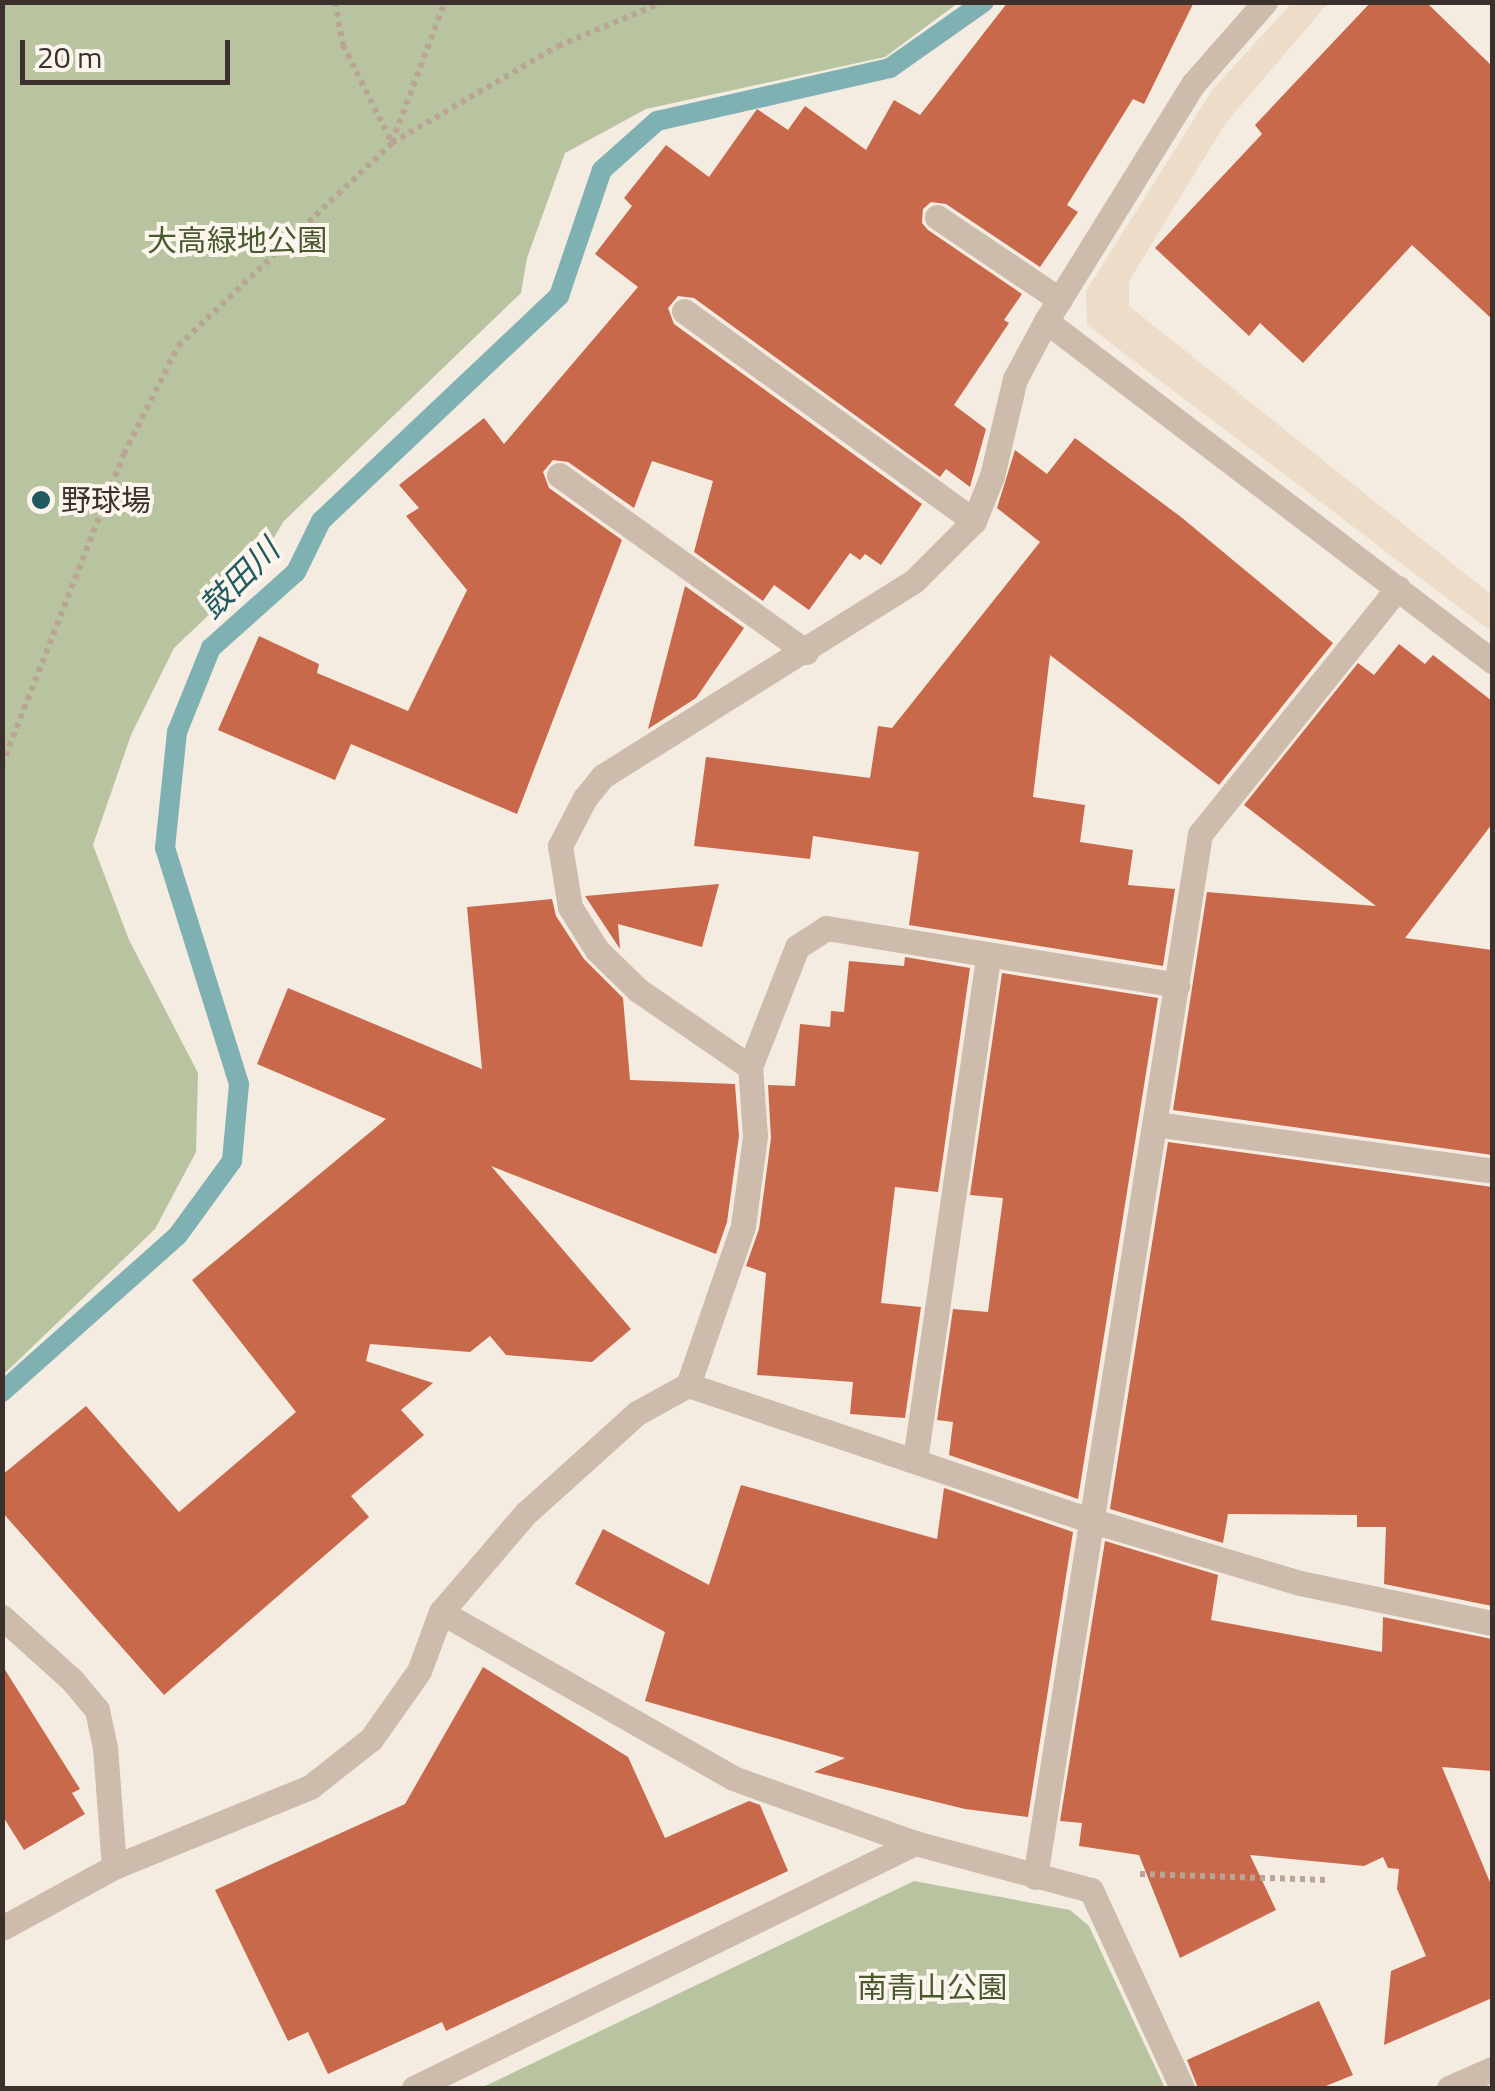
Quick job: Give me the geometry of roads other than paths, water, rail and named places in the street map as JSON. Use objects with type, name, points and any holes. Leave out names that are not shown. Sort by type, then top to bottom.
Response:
[{"type":"street","points":[[750,1067],[638,990],[597,950],[570,908],[560,846],[584,798],[603,776],[806,652],[914,580],[974,521],[992,476],[1016,379],[1053,310],[1193,84],[1265,2]]},
{"type":"street","points":[[937,217],[1492,661]]},
{"type":"street","points":[[684,311],[974,521]]},
{"type":"street","points":[[559,474],[806,652]]},
{"type":"street","points":[[1035,1878],[1200,834],[1398,588]]},
{"type":"street","points":[[2,1928],[114,1867],[310,1787],[371,1739],[419,1670],[441,1612],[526,1514],[637,1413],[688,1385],[743,1226],[755,1136],[750,1067],[796,948],[826,928],[988,958],[1176,985]]},
{"type":"street","points":[[914,1460],[988,958]]},
{"type":"street","points":[[1155,1124],[1492,1170]]},
{"type":"street","points":[[688,1385],[1093,1521],[1300,1583],[1492,1623]]},
{"type":"street","points":[[441,1612],[732,1778],[914,1843],[1091,1890],[1182,2088]]},
{"type":"street","points":[[2,1617],[72,1680],[98,1710],[106,1748],[114,1867]]},
{"type":"street","points":[[414,2088],[914,1843]]},
{"type":"street","points":[[1449,2088],[1492,2068]]},
{"type":"waterway","name":"鼓田川","points":[[2,1392],[178,1235],[232,1161],[239,1084],[165,848],[177,732],[211,648],[296,572],[321,521],[559,296],[602,170],[657,121],[890,68],[984,2]]},
{"type":"place","name":"野球場","points":[[41,500]]},
{"type":"park label","name":"大高緑地公園","points":[[237,240]]},
{"type":"park label","name":"南青山公園","points":[[932,1987]]}]
